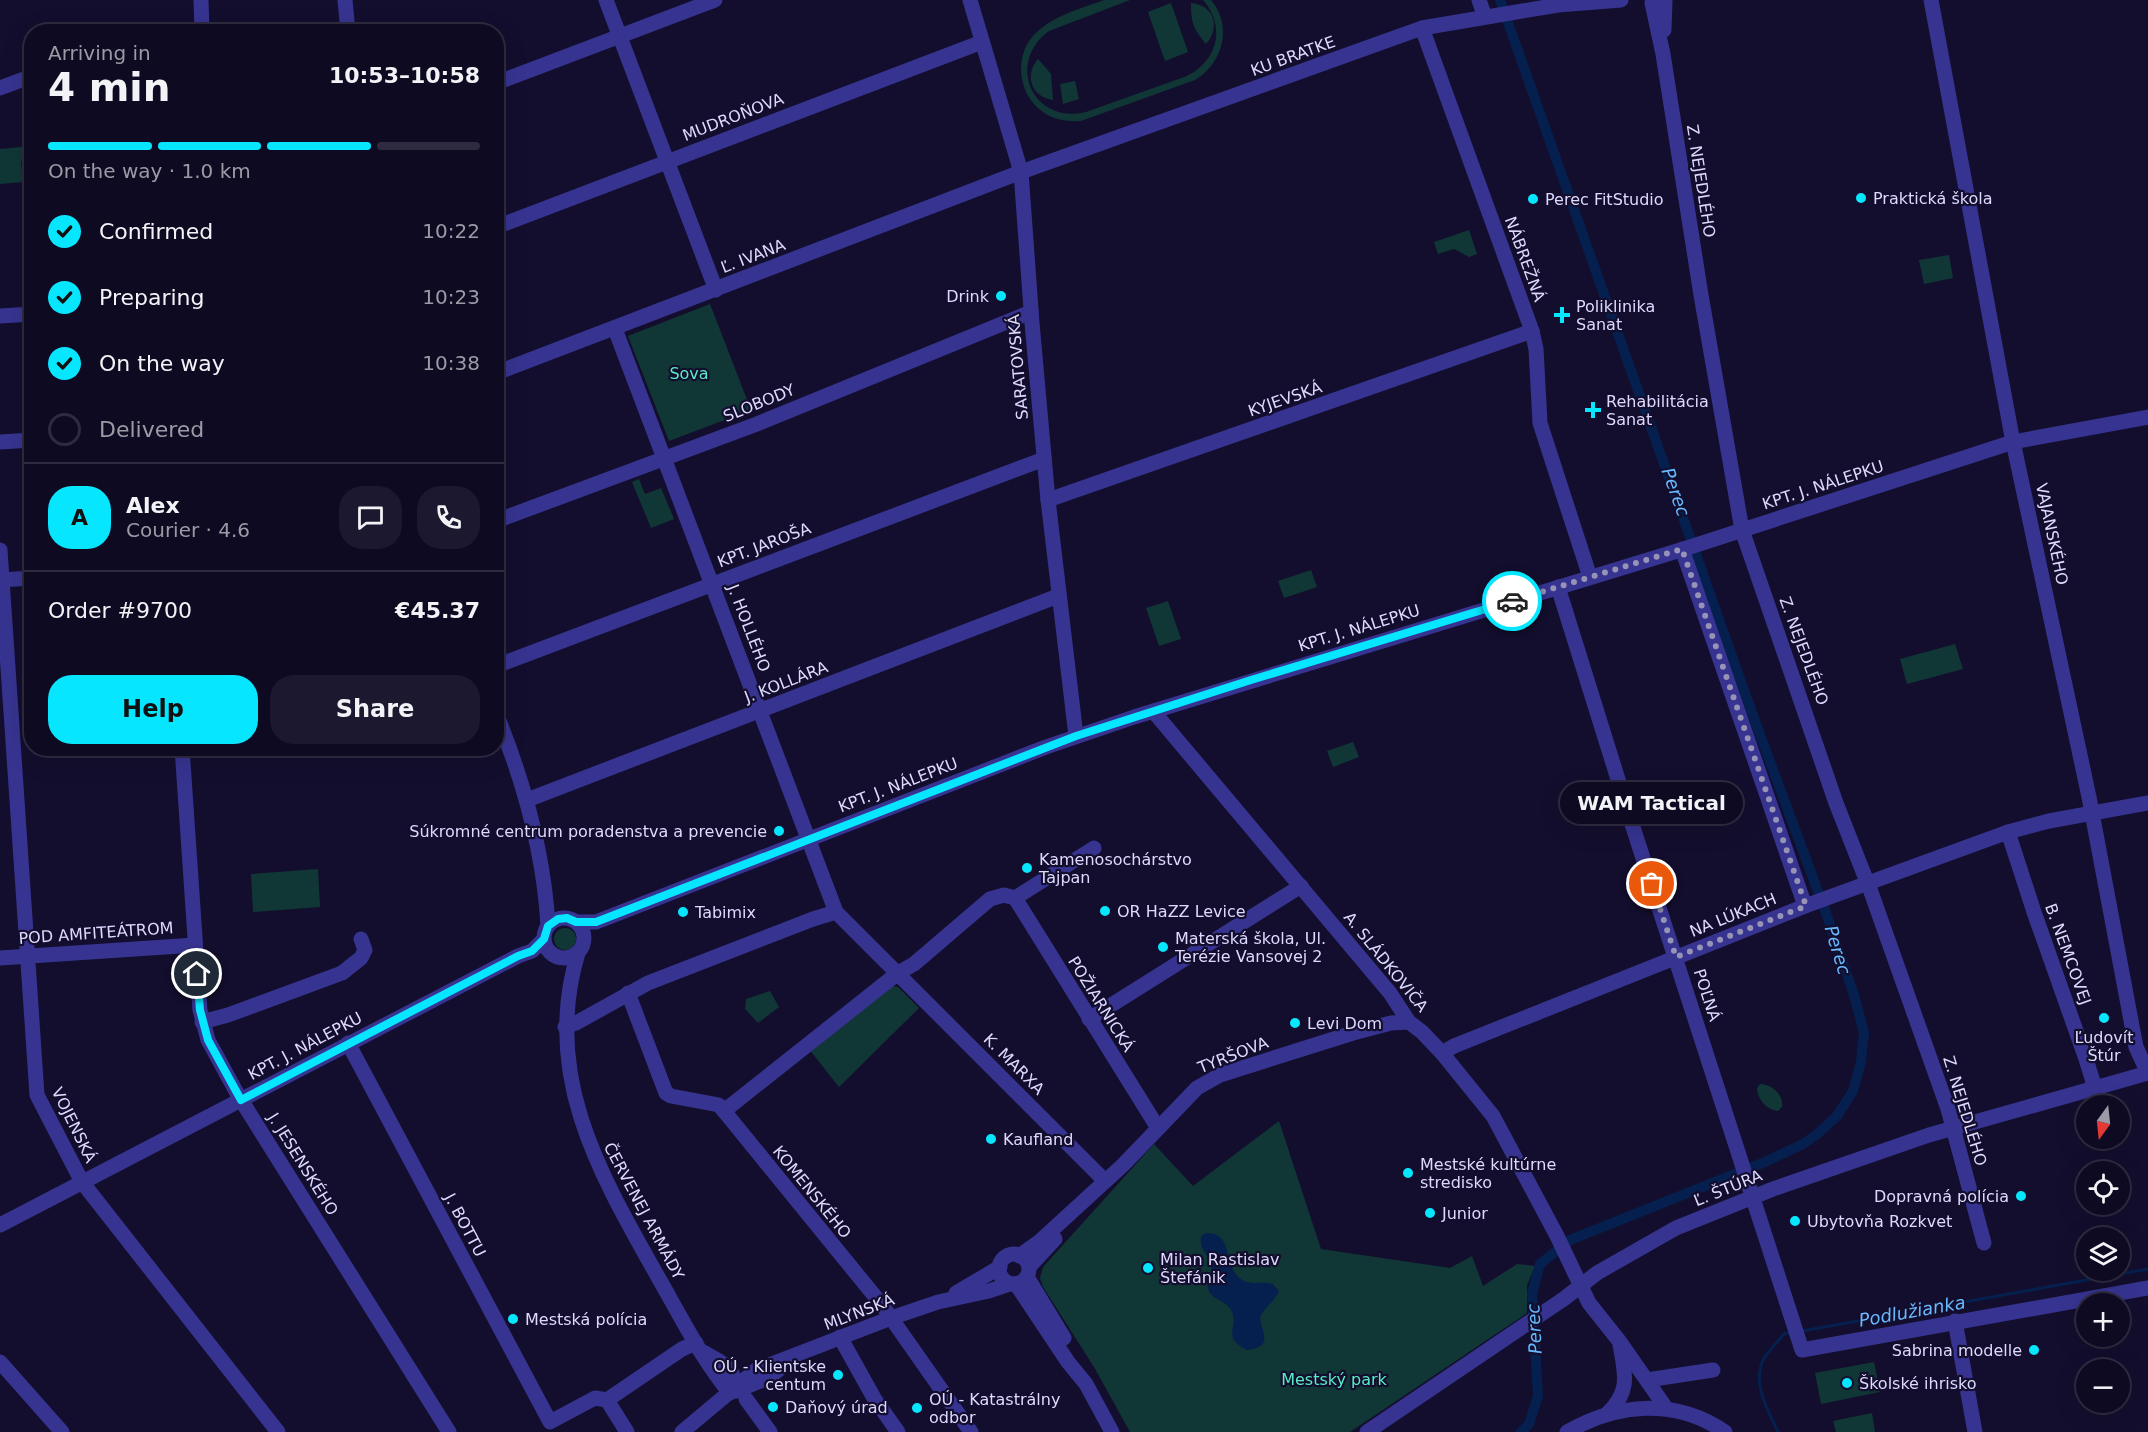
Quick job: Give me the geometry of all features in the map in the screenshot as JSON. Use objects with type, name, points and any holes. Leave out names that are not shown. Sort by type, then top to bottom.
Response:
[{"type":"street","points":[[201,0],[202,24]]},
{"type":"street","points":[[345,0],[347,24]]},
{"type":"street","points":[[606,0],[716,290]]},
{"type":"street","points":[[504,80],[715,0]]},
{"type":"street","name":"SARATOVSKÁ","points":[[970,0],[1021,171],[1044,459],[1058,596],[1076,736]]},
{"type":"street","points":[[1479,0],[1498,15]]},
{"type":"street","name":"KU BRATKE","points":[[1021,171],[1422,28],[1586,1],[1621,0]]},
{"type":"street","name":"VAJANSKÉHO","points":[[1931,0],[2013,442],[2091,812],[2136,1047],[2148,1073]]},
{"type":"street","name":"Z. NEJEDLÉHO","points":[[1657,1],[1663,54],[1701,295],[1742,530],[1836,803],[1868,884],[1953,1128],[1984,1243]]},
{"type":"street","name":"NÁBREŽNÁ","points":[[1422,28],[1532,331],[1536,349],[1540,423],[1590,577]]},
{"type":"street","name":"MUDROŇOVA","points":[[504,224],[982,42]]},
{"type":"street","points":[[0,88],[24,78]]},
{"type":"street","name":"Ľ. IVANA","points":[[504,370],[1021,171]]},
{"type":"street","name":"SLOBODY","points":[[504,518],[757,424],[1031,312]]},
{"type":"street","points":[[0,316],[24,314]]},
{"type":"street","name":"J. HOLLÉHO","points":[[615,328],[809,840]]},
{"type":"street","name":"KYJEVSKÁ","points":[[1048,500],[1532,331]]},
{"type":"street","name":"KPT. J. NÁLEPKU","points":[[569,920],[596,922],[1076,736],[1154,711],[1690,547],[2013,442],[2148,417]]},
{"type":"street","points":[[0,442],[24,440]]},
{"type":"street","name":"KPT. JAROŠA","points":[[504,663],[1044,459]]},
{"type":"street","points":[[1690,547],[1809,904]]},
{"type":"street","name":"VOJENSKÁ","points":[[0,550],[37,1095],[82,1182],[278,1432]]},
{"type":"street","points":[[1,580],[24,579]]},
{"type":"street","name":"POĽNÁ","points":[[1558,587],[1745,1170],[1770,1256],[1802,1350],[1955,1322]]},
{"type":"street","name":"J. KOLLÁRA","points":[[527,800],[1058,596]]},
{"type":"street","name":"A. SLÁDKOVIČA","points":[[1154,711],[1397,1002],[1409,1022],[1445,1056],[1493,1116],[1563,1247],[1589,1303],[1620,1342],[1666,1408]]},
{"type":"street","points":[[504,735],[527,800],[535,832],[546,894],[546,948],[571,974]]},
{"type":"street","name":"J. JESENSKÉHO","points":[[183,756],[195,945],[202,1022],[208,1040],[241,1100],[449,1432]]},
{"type":"street","name":"NA LÚKACH","points":[[1445,1056],[1454,1046],[1809,904],[2008,832],[2091,812],[2148,803]]},
{"type":"street","name":"B. NEMCOVEJ","points":[[2008,832],[2095,1088]]},
{"type":"street","name":"K. MARXA","points":[[809,840],[836,912],[1104,1180]]},
{"type":"street","points":[[628,993],[666,1093],[675,1097],[719,1105],[724,1111],[898,973],[914,964],[990,899],[1004,896],[1015,898],[1094,848]]},
{"type":"street","points":[[1089,1019],[1300,886]]},
{"type":"street","points":[[532,951],[569,958],[578,953],[582,946],[584,936],[582,928],[569,920],[546,894]]},
{"type":"street","name":"POŽIARNICKÁ","points":[[1015,898],[1158,1128]]},
{"type":"street","points":[[565,1027],[648,982],[803,922],[836,912]]},
{"type":"street","points":[[546,933],[554,921],[569,920]]},
{"type":"street","name":"KPT. J. NÁLEPKU","points":[[584,936],[596,922]]},
{"type":"street","name":"KPT. J. NÁLEPKU","points":[[0,1225],[348,1043],[532,951],[546,933]]},
{"type":"street","points":[[202,1022],[228,1016],[342,973],[361,958],[365,950],[361,939]]},
{"type":"street","name":"POD AMFITEÁTROM","points":[[0,958],[195,945]]},
{"type":"street","name":"ČERVENEJ ARMÁDY","points":[[578,953],[571,974],[565,1027],[568,1058],[578,1108],[594,1156],[650,1263],[698,1347],[730,1393]]},
{"type":"street","name":"TYRŠOVA","points":[[1020,1274],[1040,1241],[1123,1165],[1197,1088],[1221,1075],[1353,1033],[1391,1023],[1409,1022]]},
{"type":"street","name":"J. BOTTU","points":[[348,1043],[550,1422],[595,1398],[607,1400]]},
{"type":"street","name":"Ľ. ŠTÚRA","points":[[1367,1432],[1532,1320],[1601,1270],[1676,1228],[1753,1197],[1953,1128],[2148,1073]]},
{"type":"street","name":"KOMENSKÉHO","points":[[724,1111],[891,1318],[971,1432]]},
{"type":"street","name":"MLYNSKÁ","points":[[730,1393],[756,1370],[938,1302],[990,1291],[1020,1274],[1008,1256],[1000,1267],[985,1278],[938,1302]]},
{"type":"street","points":[[1000,1267],[1000,1274],[1004,1280],[1020,1274],[1068,1362],[1086,1384],[1112,1432]]},
{"type":"street","points":[[1975,1432],[1955,1322],[2148,1288]]},
{"type":"street","points":[[840,1337],[874,1398],[898,1432]]},
{"type":"street","points":[[1608,1413],[1618,1403],[1626,1378],[1620,1342]]},
{"type":"street","points":[[627,1432],[607,1400],[682,1349],[698,1347],[729,1366],[734,1379],[730,1393],[682,1432]]},
{"type":"street","name":"MLYNSKÁ","points":[[730,1393],[770,1377],[793,1357]]},
{"type":"street","points":[[0,1362],[62,1432]]},
{"type":"street","name":"MLYNSKÁ","points":[[729,1366],[756,1370]]},
{"type":"street","points":[[1647,1380],[1713,1370]]},
{"type":"street","points":[[746,1399],[770,1432]]},
{"type":"street","points":[[1567,1432],[1585,1421],[1608,1413],[1640,1408],[1666,1408],[1696,1417],[1725,1432]]},
{"type":"green space","points":[[1104,0],[1130,0],[1049,31],[1036,44],[1029,59],[1027,74],[1031,88],[1039,101],[1052,109],[1067,114],[1086,112],[1187,76],[1198,69],[1212,52],[1216,32],[1215,21],[1203,0],[1211,0],[1222,21],[1222,43],[1218,54],[1205,73],[1195,80],[1081,121],[1053,117],[1038,108],[1026,92],[1021,71],[1024,51],[1042,27],[1068,13]]},
{"type":"green space","points":[[1171,3],[1188,52],[1165,61],[1148,12]]},
{"type":"green space","points":[[1191,3],[1205,8],[1213,18],[1213,31],[1206,44],[1194,25]]},
{"type":"green space","points":[[1038,59],[1051,74],[1053,100],[1039,95],[1032,84],[1031,72]]},
{"type":"green space","points":[[1075,81],[1079,99],[1063,104],[1060,84]]},
{"type":"green space","points":[[24,147],[24,161],[21,161],[23,182],[0,184],[0,149]]},
{"type":"green space","points":[[1469,230],[1477,254],[1469,257],[1454,249],[1438,254],[1434,242]]},
{"type":"green space","points":[[1949,255],[1953,278],[1924,284],[1919,260]]},
{"type":"green space","name":"Sova","points":[[710,304],[751,410],[669,441],[628,336]]},
{"type":"green space","points":[[639,479],[645,494],[661,488],[674,519],[651,528],[632,482]]},
{"type":"green space","points":[[1311,570],[1317,587],[1284,598],[1278,581]]},
{"type":"green space","points":[[1168,601],[1181,639],[1159,646],[1146,608]]},
{"type":"green space","points":[[1955,644],[1963,669],[1907,684],[1900,659]]},
{"type":"green space","points":[[1353,742],[1359,757],[1333,767],[1327,751]]},
{"type":"green space","points":[[318,869],[320,907],[253,912],[251,874]]},
{"type":"green space","points":[[565,928],[573,931],[576,939],[573,947],[565,950],[557,947],[554,939],[557,931]]},
{"type":"green space","points":[[891,986],[898,987],[919,1008],[839,1087],[809,1049]]},
{"type":"green space","points":[[770,991],[779,1007],[758,1023],[745,1009],[746,999]]},
{"type":"green space","points":[[1760,1084],[1769,1086],[1779,1094],[1782,1107],[1778,1111],[1770,1109],[1761,1100],[1757,1092]]},
{"type":"green space","name":"Mestský park","points":[[1279,1121],[1321,1249],[1450,1268],[1472,1256],[1483,1286],[1517,1264],[1535,1266],[1527,1285],[1527,1313],[1350,1432],[1130,1432],[1094,1367],[1043,1287],[1040,1278],[1043,1267],[1154,1144],[1193,1186]]},
{"type":"green space","name":"Školské ihrisko","points":[[1874,1362],[1880,1392],[1821,1404],[1815,1373]]},
{"type":"green space","name":"Školské ihrisko","points":[[1872,1413],[1875,1432],[1836,1432],[1833,1421]]},
{"type":"water","points":[[1206,1233],[1215,1234],[1221,1239],[1237,1276],[1247,1282],[1273,1284],[1279,1291],[1260,1317],[1264,1339],[1261,1346],[1247,1350],[1234,1341],[1232,1332],[1234,1322],[1231,1310],[1209,1292],[1208,1282],[1212,1265],[1201,1241],[1201,1237]]},
{"type":"waterway","name":"Perec","points":[[1500,0],[1751,710],[1827,916],[1854,995],[1864,1033],[1861,1062],[1853,1091],[1837,1116],[1816,1135],[1803,1144],[1765,1162],[1570,1240],[1540,1264],[1532,1294],[1538,1396],[1529,1424],[1521,1432]]},
{"type":"waterway","name":"Podlužianka","points":[[1802,1331],[2148,1269]]},
{"type":"waterway","name":"Podlužianka","points":[[1778,1432],[1760,1388],[1760,1369],[1765,1357],[1784,1334],[1793,1332]]},
{"type":"way so far","points":[[1512,601],[1682,549],[1806,906],[1676,957],[1652,884]]},
{"type":"place","name":"Praktická škola","points":[[1861,198]]},
{"type":"place","name":"Perec FitStudio","points":[[1533,199]]},
{"type":"place","name":"Drink","points":[[1001,296]]},
{"type":"place","name":"Poliklinika Sanat","points":[[1562,315]]},
{"type":"place","name":"Rehabilitácia Sanat","points":[[1593,410]]},
{"type":"place","name":"Súkromné centrum poradenstva a prevencie","points":[[779,831]]},
{"type":"place","name":"Kamenosochárstvo Tajpan","points":[[1027,868]]},
{"type":"place","name":"WAM Tactical","points":[[1652,884]]},
{"type":"place","name":"OR HaZZ Levice","points":[[1105,911]]},
{"type":"place","name":"Tabimix","points":[[683,912]]},
{"type":"place","name":"Materská škola, Ul. Terézie Vansovej 2","points":[[1163,947]]},
{"type":"place","name":"Ľudovít Štúr","points":[[2104,1018]]},
{"type":"place","name":"Levi Dom","points":[[1295,1023]]},
{"type":"place","name":"Kaufland","points":[[991,1139]]},
{"type":"place","name":"Mestské kultúrne stredisko","points":[[1408,1173]]},
{"type":"place","name":"Dopravná polícia","points":[[2021,1196]]},
{"type":"place","name":"Junior","points":[[1430,1213]]},
{"type":"place","name":"Ubytovňa Rozkvet","points":[[1795,1221]]},
{"type":"place","name":"Milan Rastislav Štefánik","points":[[1148,1268]]},
{"type":"place","name":"Mestská polícia","points":[[513,1319]]},
{"type":"place","name":"Sabrina modelle","points":[[2034,1350]]},
{"type":"place","name":"OÚ - Klientske centum","points":[[838,1375]]},
{"type":"place","name":"Školské ihrisko","points":[[1847,1383]]},
{"type":"place","name":"Daňový úrad","points":[[773,1407]]},
{"type":"place","name":"OÚ - Katastrálny odbor","points":[[917,1408]]},
{"type":"route","points":[[197,974],[202,1022],[208,1040],[241,1100],[348,1043],[532,951],[544,939],[550,923],[558,919],[596,922],[1076,736],[1512,601]]}]
